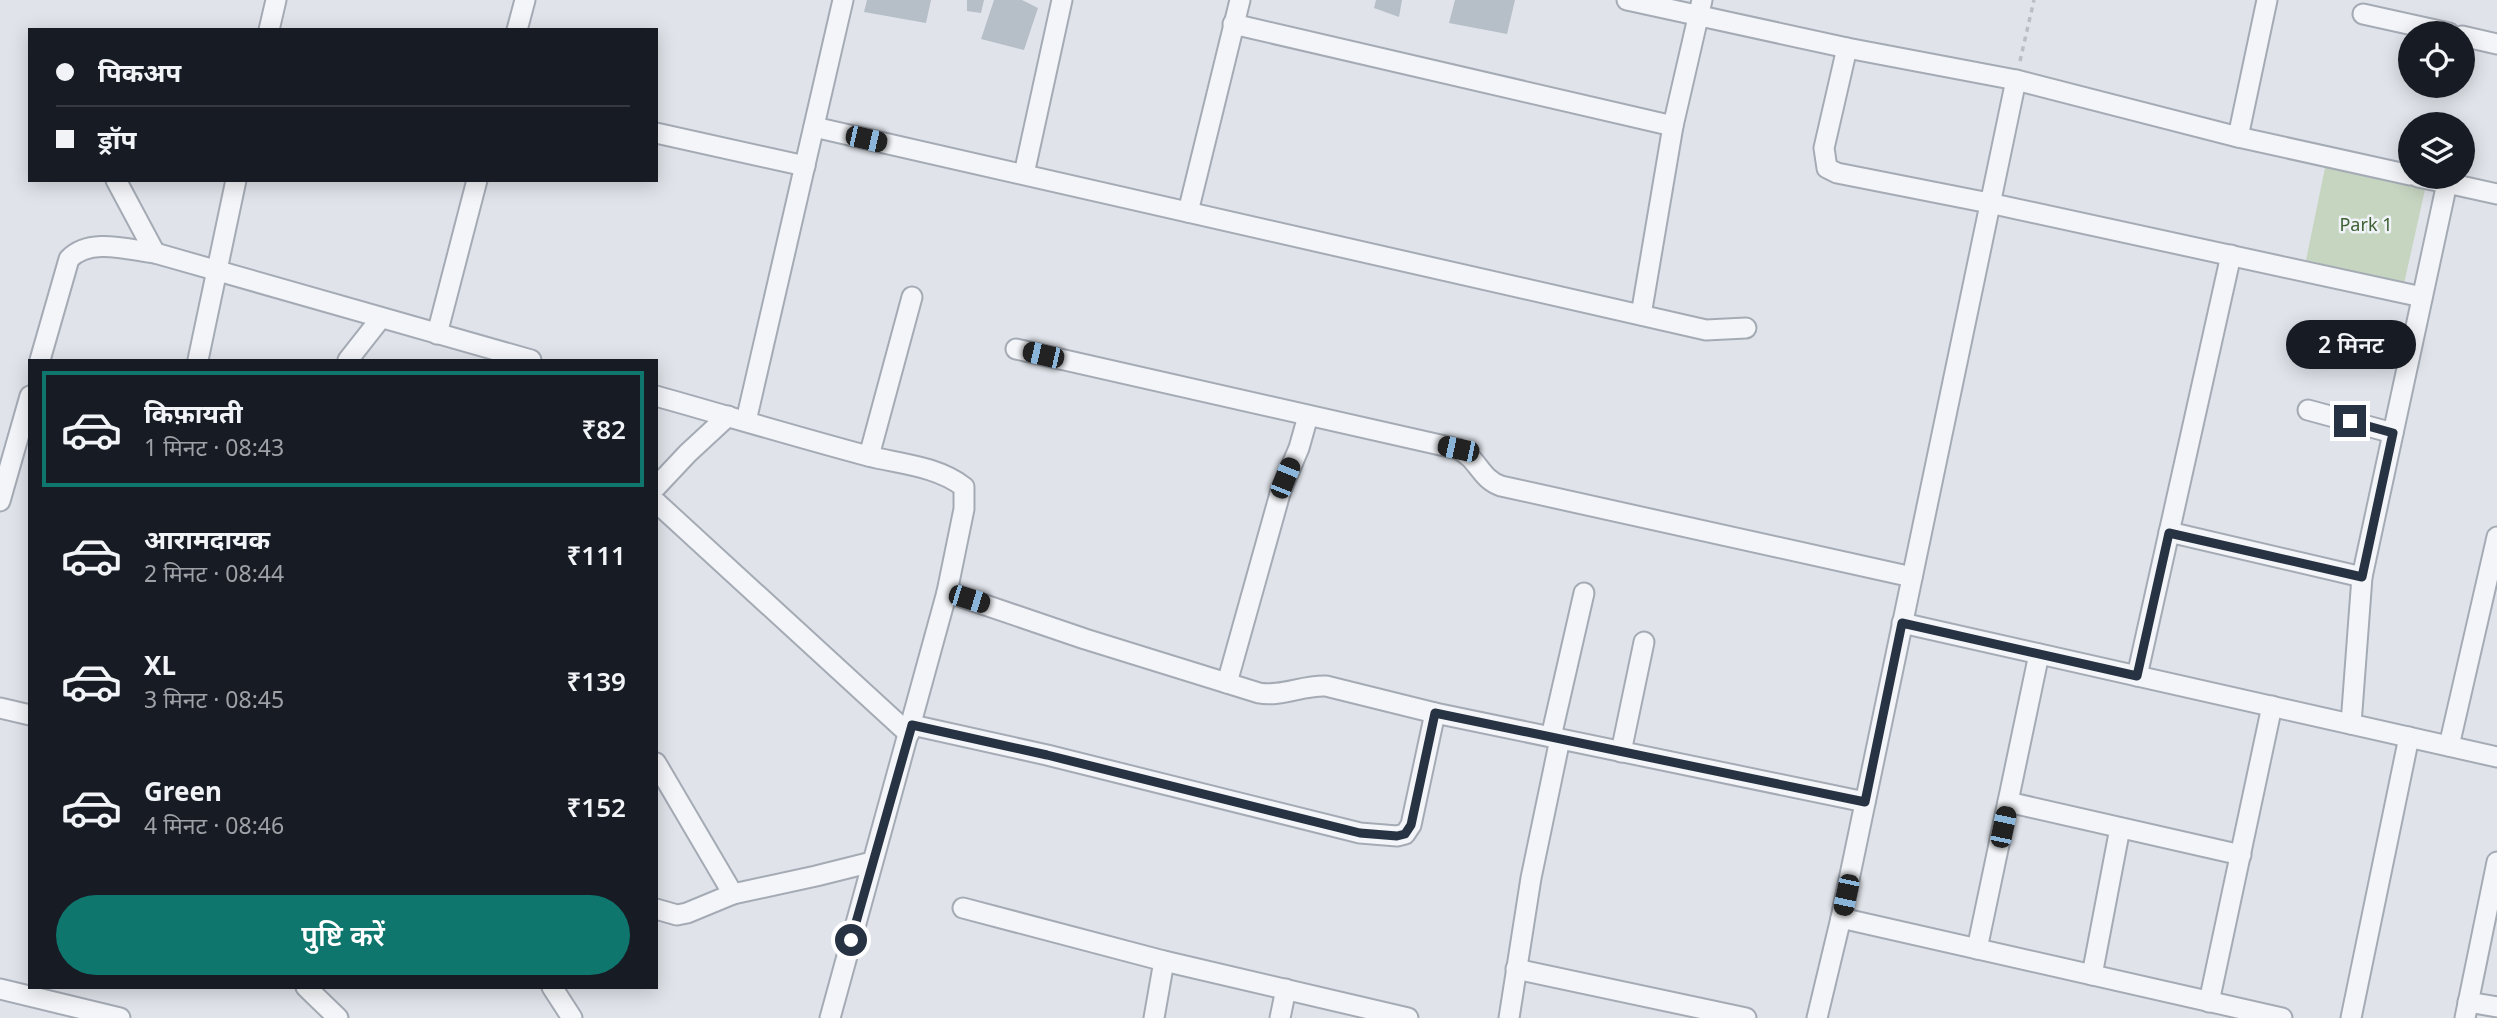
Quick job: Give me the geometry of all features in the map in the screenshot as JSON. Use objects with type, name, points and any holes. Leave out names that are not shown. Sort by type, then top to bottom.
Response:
[{"type":"street","points":[[270,28],[276,0]]},
{"type":"street","points":[[518,28],[525,0]]},
{"type":"street","points":[[658,485],[737,419],[805,166],[843,0]]},
{"type":"street","points":[[1024,174],[1062,0]]},
{"type":"street","points":[[1188,212],[1240,0]]},
{"type":"street","points":[[1627,0],[1701,9],[1847,48],[2016,80],[2238,137],[2398,172]]},
{"type":"street","points":[[2238,137],[2267,0]]},
{"type":"street","points":[[1641,315],[1673,126],[1701,9]]},
{"type":"street","points":[[2363,14],[2398,22]]},
{"type":"street","points":[[1233,24],[1673,126]]},
{"type":"street","points":[[2475,39],[2497,44]]},
{"type":"street","points":[[1847,48],[1824,148],[1827,168],[1851,177],[1989,203],[2422,297]]},
{"type":"street","points":[[1817,1018],[1841,918],[2016,80]]},
{"type":"street","points":[[814,127],[1706,330],[1746,328]]},
{"type":"street","points":[[658,133],[805,166]]},
{"type":"street","points":[[117,182],[155,253]]},
{"type":"street","points":[[198,359],[236,182]]},
{"type":"street","points":[[437,334],[476,182]]},
{"type":"street","points":[[2350,724],[2362,577],[2446,189]]},
{"type":"street","points":[[2474,189],[2497,194]]},
{"type":"street","points":[[40,359],[66,267],[74,254],[101,246],[155,253],[527,359]]},
{"type":"street","points":[[2137,676],[2231,255]]},
{"type":"street","points":[[869,456],[912,297]]},
{"type":"street","points":[[349,359],[381,318]]},
{"type":"street","points":[[1016,349],[1458,449],[1473,458],[1487,479],[1501,486],[1912,577]]},
{"type":"street","points":[[658,397],[869,456],[938,472],[964,487],[964,509],[947,592],[830,1018]]},
{"type":"street","points":[[0,501],[28,403]]},
{"type":"street","points":[[2308,410],[2393,433]]},
{"type":"street","points":[[1227,683],[1281,490],[1299,448],[1308,416]]},
{"type":"street","points":[[658,504],[910,729],[1060,758],[1360,833],[1397,836],[1405,834],[1411,825],[1435,713]]},
{"type":"street","points":[[2169,533],[2362,577]]},
{"type":"street","points":[[2449,746],[2497,537]]},
{"type":"street","points":[[947,592],[1266,694],[1311,685],[1326,686],[1435,713],[1865,802]]},
{"type":"street","points":[[1508,1018],[1584,593]]},
{"type":"street","points":[[1902,623],[2497,757]]},
{"type":"street","points":[[1621,752],[1644,642]]},
{"type":"street","points":[[1977,949],[2039,654]]},
{"type":"street","points":[[2209,1002],[2272,706]]},
{"type":"street","points":[[0,708],[28,715]]},
{"type":"street","points":[[2351,1018],[2409,737]]},
{"type":"street","points":[[658,766],[733,894]]},
{"type":"street","points":[[2008,802],[2241,855]]},
{"type":"street","points":[[2092,975],[2120,828]]},
{"type":"street","points":[[658,910],[677,915],[687,913],[733,894],[872,862]]},
{"type":"street","points":[[2497,862],[2466,1010],[2497,1007]]},
{"type":"street","points":[[963,908],[1164,961],[1408,1018]]},
{"type":"street","points":[[1841,918],[2283,1018]]},
{"type":"street","points":[[1154,1018],[1164,961]]},
{"type":"street","points":[[1516,969],[1746,1018]]},
{"type":"street","points":[[0,989],[120,1018]]},
{"type":"street","points":[[308,989],[338,1018]]},
{"type":"street","points":[[553,989],[572,1018]]},
{"type":"street","points":[[1280,1018],[1286,989]]},
{"type":"path","points":[[2016,80],[2034,0]]},
{"type":"green space","name":"Park 1","points":[[2326,163],[2398,179],[2398,189],[2425,189],[2404,284],[2306,260]]},
{"type":"building","points":[[867,0],[931,0],[926,23],[864,12]]},
{"type":"building","points":[[967,0],[984,0],[981,13],[967,11]]},
{"type":"building","points":[[994,0],[1022,0],[1038,8],[1024,50],[981,39]]},
{"type":"building","points":[[1376,0],[1402,0],[1399,17],[1374,8]]},
{"type":"building","points":[[1455,0],[1515,0],[1507,34],[1449,23]]},
{"type":"route","points":[[851,940],[912,725],[1047,755],[1360,833],[1385,836],[1405,834],[1411,825],[1435,713],[1865,802],[1902,623],[2137,676],[2169,533],[2362,577],[2393,433],[2350,421]]}]
